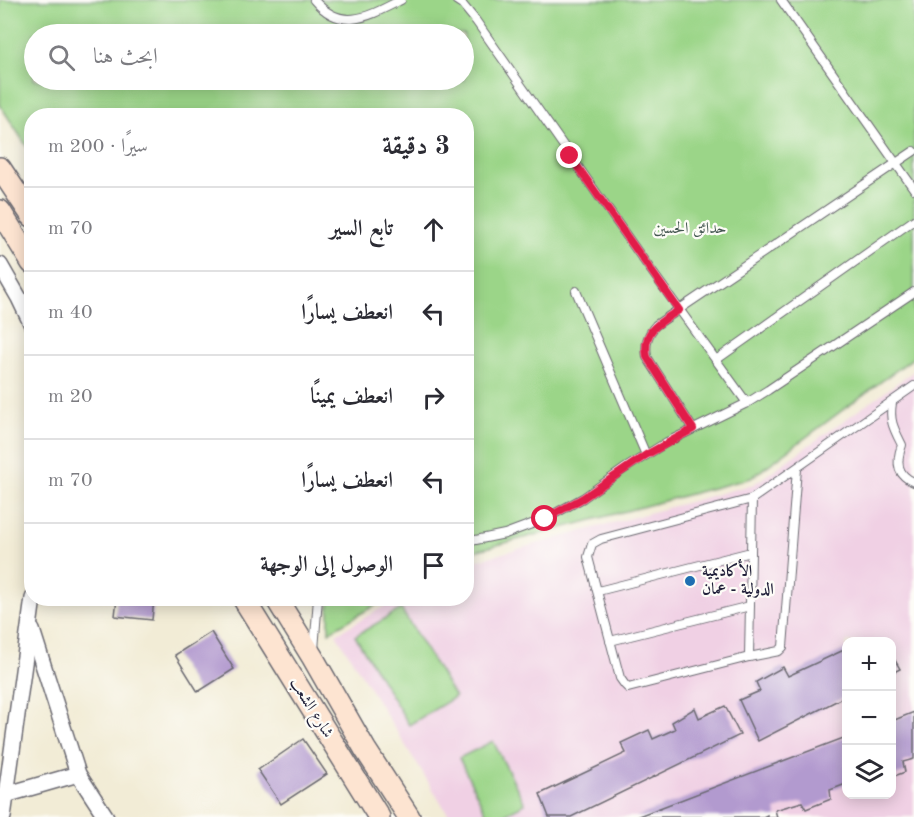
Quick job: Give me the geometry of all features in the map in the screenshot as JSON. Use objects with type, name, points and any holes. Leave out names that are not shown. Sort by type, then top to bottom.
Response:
[{"type":"main road","points":[[0,168],[24,204]]},
{"type":"main road","points":[[0,211],[24,250]]},
{"type":"main road","name":"شارع الشعب","points":[[248,606],[379,817]]},
{"type":"main road","name":"شارع الشعب","points":[[281,606],[365,749],[409,817]]},
{"type":"main road","points":[[345,761],[365,749]]},
{"type":"street","points":[[0,265],[24,308]]},
{"type":"street","points":[[3,817],[6,795],[5,762],[32,606]]},
{"type":"street","points":[[30,624],[78,774],[106,817]]},
{"type":"street","points":[[6,795],[78,774]]},
{"type":"lane","points":[[314,0],[329,14],[350,20],[360,19],[401,0]]},
{"type":"lane","points":[[456,0],[476,21],[747,403]]},
{"type":"lane","points":[[781,0],[914,189]]},
{"type":"lane","points":[[693,429],[647,357],[646,339],[650,331],[914,151]]},
{"type":"lane","points":[[716,360],[914,220]]},
{"type":"lane","points":[[576,291],[646,455]]},
{"type":"lane","points":[[474,540],[505,534],[545,519],[583,498],[646,455],[768,390],[914,292]]},
{"type":"lane","points":[[797,469],[783,647],[779,651],[628,688],[620,678],[588,556],[592,544],[601,539],[752,499],[914,386]]},
{"type":"lane","points":[[892,402],[890,415],[892,424],[902,445],[897,457],[898,465],[907,480],[914,482]]},
{"type":"lane","points":[[749,657],[752,499]]},
{"type":"lane","points":[[598,591],[751,552]]},
{"type":"lane","points":[[313,658],[317,606]]},
{"type":"lane","points":[[610,641],[750,606]]},
{"type":"shaded area","name":"الأكاديمية الدولية - عمان","points":[[914,371],[914,817],[450,817],[336,634],[385,606],[474,606],[474,561],[754,484]]},
{"type":"green space","name":"حدائق الحسين","points":[[0,0],[914,0],[914,357],[751,478],[474,551],[474,108],[24,108],[24,142],[0,105]]},
{"type":"green space","points":[[329,606],[374,606],[329,632]]},
{"type":"green space","points":[[401,609],[455,697],[409,725],[355,636]]},
{"type":"green space","points":[[493,741],[525,804],[499,817],[488,817],[459,758]]},
{"type":"building","points":[[116,606],[153,606],[152,620],[115,616]]},
{"type":"building","points":[[211,632],[234,669],[198,692],[175,655]]},
{"type":"building","points":[[842,651],[842,698],[758,741],[739,700],[760,691],[756,682],[783,667],[788,676]]},
{"type":"building","points":[[725,706],[740,735],[571,817],[549,817],[540,794],[626,753],[621,743],[649,730],[653,739],[675,729],[672,722],[695,708],[699,718]]},
{"type":"building","points":[[914,712],[914,759],[903,762],[905,772],[896,775],[896,745],[896,719]]},
{"type":"building","points":[[303,739],[327,774],[281,804],[258,770]]},
{"type":"building","points":[[842,739],[842,786],[830,790],[831,799],[806,809],[802,802],[775,810],[777,817],[767,817],[767,815],[763,817],[636,817]]},
{"type":"place","name":"الأكاديمية الدولية - عمان","points":[[690,581]]},
{"type":"route","points":[[545,519],[583,498],[646,455],[693,429],[647,357],[645,348],[650,331],[679,310],[570,156]]}]
